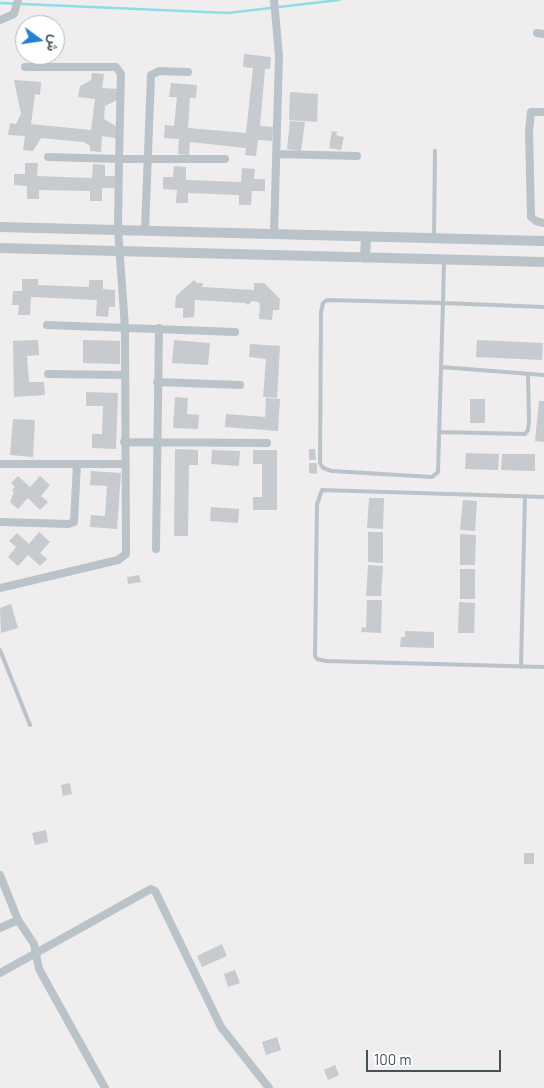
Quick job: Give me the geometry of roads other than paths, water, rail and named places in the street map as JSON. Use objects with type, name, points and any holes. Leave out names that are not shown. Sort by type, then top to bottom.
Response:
[{"type":"street","points":[[274,1],[278,56],[274,234]]},
{"type":"street","points":[[0,20],[12,17],[17,4]]},
{"type":"street","points":[[0,588],[124,558],[127,547],[124,464],[125,328],[118,229],[121,74],[116,67],[25,67]]},
{"type":"street","points":[[145,230],[151,75],[159,71],[188,72]]},
{"type":"street","points":[[544,112],[531,112],[529,131],[530,218],[536,222],[544,223]]},
{"type":"street","points":[[276,154],[357,156]]},
{"type":"street","points":[[48,157],[225,159]]},
{"type":"street","points":[[0,227],[544,241]]},
{"type":"street","points":[[365,258],[366,236]]},
{"type":"street","points":[[0,248],[544,262]]},
{"type":"street","points":[[47,325],[235,332]]},
{"type":"street","points":[[156,549],[159,328]]},
{"type":"street","points":[[48,374],[125,375]]},
{"type":"street","points":[[157,382],[240,385]]},
{"type":"street","points":[[124,442],[267,443]]},
{"type":"street","points":[[0,464],[124,464]]},
{"type":"street","points":[[0,522],[68,524],[74,522],[77,464]]},
{"type":"street","points":[[0,875],[18,920],[34,944],[38,970],[105,1088]]},
{"type":"street","points":[[0,973],[152,889],[155,891],[221,1027],[269,1088]]},
{"type":"street","points":[[0,928],[18,920]]},
{"type":"lane","points":[[434,238],[435,151]]},
{"type":"lane","points":[[444,260],[443,303],[438,472],[432,477],[332,471],[323,468],[320,463],[321,312],[323,303],[327,300],[443,303],[544,307]]},
{"type":"lane","points":[[441,367],[544,375]]},
{"type":"lane","points":[[439,432],[524,434],[528,430],[529,421],[528,374]]},
{"type":"lane","points":[[544,497],[326,489],[319,493],[317,504],[317,659],[544,668]]},
{"type":"lane","points":[[521,667],[525,496]]},
{"type":"lane","points":[[0,650],[30,725]]},
{"type":"waterway","points":[[0,3],[228,13],[339,0]]}]
